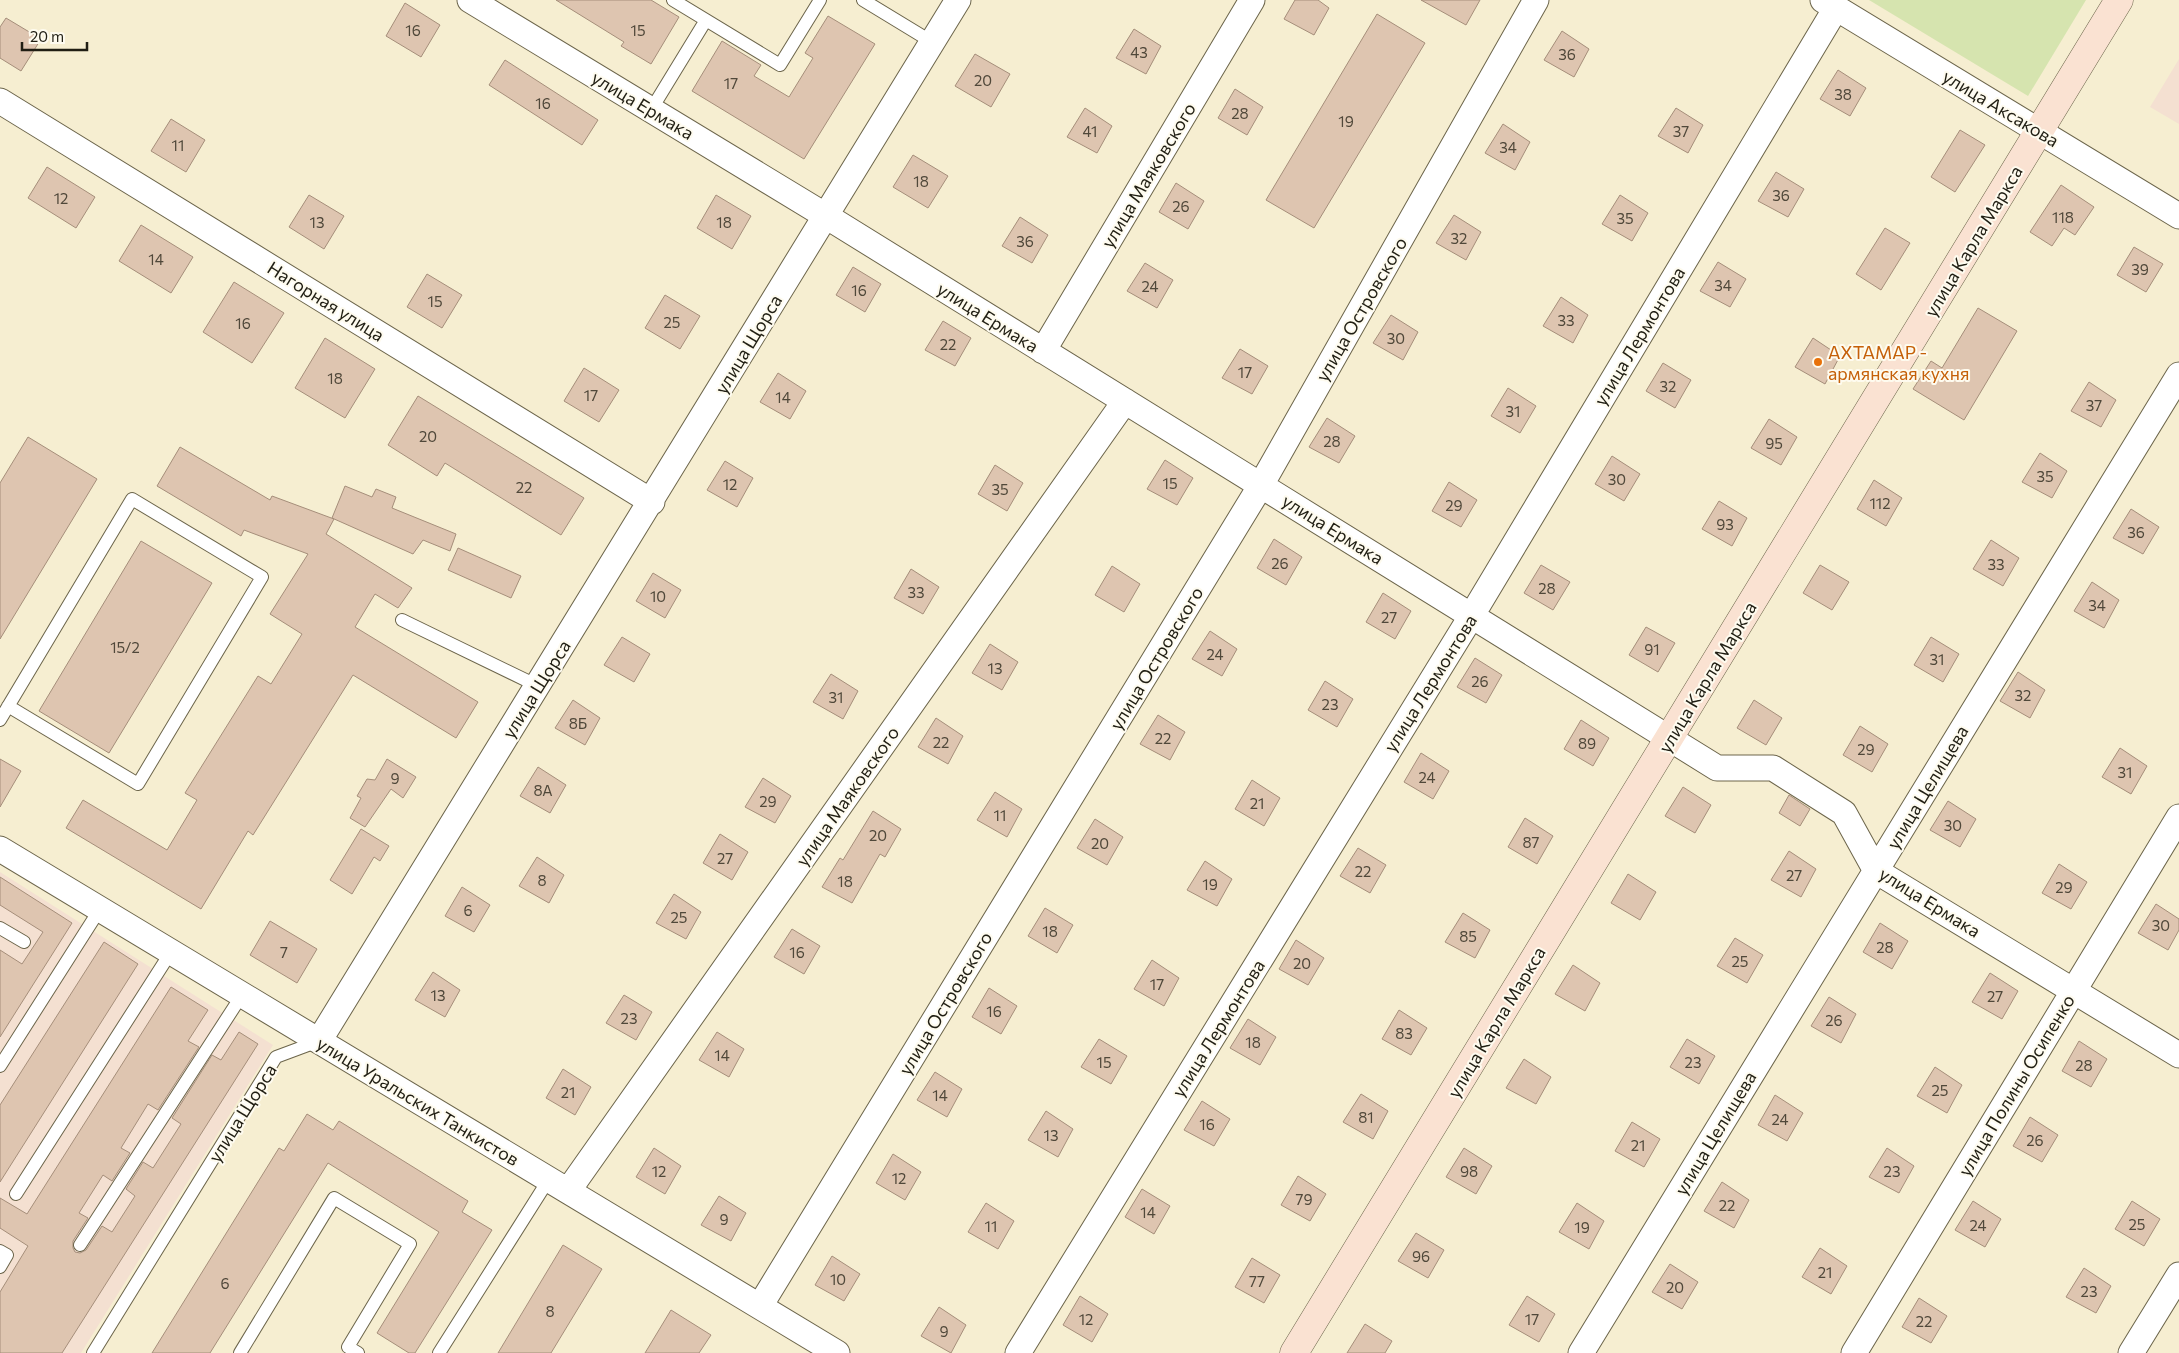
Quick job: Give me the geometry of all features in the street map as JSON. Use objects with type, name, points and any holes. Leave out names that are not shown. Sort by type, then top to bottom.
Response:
[{"type":"main road","name":"улица Карла Маркса","points":[[1294,1353],[2119,0]]},
{"type":"street","name":"улица Ермака","points":[[470,0],[826,216],[1718,768],[1774,768],[1844,813],[1876,870],[2179,1055]]},
{"type":"street","name":"улица Щорса","points":[[319,1041],[652,502],[958,0]]},
{"type":"street","name":"улица Маяковского","points":[[1043,351],[1252,0]]},
{"type":"street","name":"улица Островского","points":[[760,1306],[1261,485],[1536,0]]},
{"type":"street","name":"улица Аксакова","points":[[1829,4],[2179,216]]},
{"type":"street","name":"улица Лермонтова","points":[[1018,1353],[1472,615],[1829,4]]},
{"type":"street","name":"Нагорная улица","points":[[0,101],[652,502]]},
{"type":"street","name":"улица Целищева","points":[[1581,1353],[2179,375]]},
{"type":"street","name":"улица Маяковского","points":[[559,1185],[1125,401]]},
{"type":"street","name":"улица Полины Осипенко","points":[[1854,1353],[2179,817]]},
{"type":"street","name":"улица Уральских Танкистов","points":[[0,849],[837,1353]]},
{"type":"street","points":[[2131,1353],[2179,1274]]},
{"type":"lane","points":[[673,0],[780,65],[820,0]]},
{"type":"lane","points":[[864,0],[932,42]]},
{"type":"lane","points":[[651,110],[706,20]]},
{"type":"lane","points":[[0,720],[8,706],[132,499],[262,577],[138,784],[8,706]]},
{"type":"lane","points":[[402,620],[538,686]]},
{"type":"lane","points":[[0,1066],[100,909]]},
{"type":"lane","points":[[0,928],[24,942]]},
{"type":"lane","points":[[16,1194],[171,952]]},
{"type":"lane","points":[[80,1245],[242,995]]},
{"type":"lane","name":"улица Щорса","points":[[93,1353],[276,1057],[319,1041]]},
{"type":"lane","points":[[439,1353],[559,1185]]},
{"type":"lane","points":[[240,1353],[334,1198],[410,1244],[348,1347],[358,1353]]},
{"type":"lane","points":[[0,1251],[7,1256],[0,1267]]},
{"type":"shaded area","points":[[2179,59],[2179,124],[2150,107]]},
{"type":"shaded area","points":[[0,872],[273,1045],[81,1353],[0,1353]]},
{"type":"green space","points":[[1869,0],[2086,0],[2028,96]]},
{"type":"building","points":[[556,0],[651,0],[679,17],[651,64],[621,46],[624,42]]},
{"type":"building","points":[[1295,0],[1318,0],[1329,8],[1314,35],[1284,19]]},
{"type":"building","points":[[1421,0],[1480,0],[1466,25]]},
{"type":"building","points":[[405,3],[440,25],[421,57],[386,36]]},
{"type":"building","points":[[1377,14],[1425,43],[1314,228],[1266,200]]},
{"type":"building","points":[[828,16],[875,44],[804,159],[692,91],[722,41],[761,65],[754,76],[789,97],[813,58],[805,53]]},
{"type":"building","points":[[6,18],[41,39],[21,71],[0,58],[0,27]]},
{"type":"building","points":[[1134,29],[1161,46],[1146,74],[1116,58]]},
{"type":"building","points":[[1562,31],[1589,49],[1574,77],[1544,60]]},
{"type":"building","points":[[975,54],[1010,74],[991,107],[955,86]]},
{"type":"building","points":[[505,60],[598,120],[582,145],[489,85]]},
{"type":"building","points":[[1838,70],[1866,88],[1850,116],[1820,99]]},
{"type":"building","points":[[1235,89],[1263,107],[1247,135],[1218,118]]},
{"type":"building","points":[[1085,108],[1112,126],[1097,153],[1067,137]]},
{"type":"building","points":[[1676,108],[1703,125],[1688,153],[1658,136]]},
{"type":"building","points":[[171,119],[205,140],[186,172],[151,151]]},
{"type":"building","points":[[1503,124],[1530,142],[1515,170],[1485,153]]},
{"type":"building","points":[[1960,130],[1985,145],[1955,192],[1931,177]]},
{"type":"building","points":[[913,155],[948,176],[928,208],[893,187]]},
{"type":"building","points":[[47,167],[95,197],[76,228],[28,198]]},
{"type":"building","points":[[1776,172],[1804,189],[1788,217],[1758,201]]},
{"type":"building","points":[[1176,183],[1204,201],[1188,229],[1159,212]]},
{"type":"building","points":[[2061,185],[2094,207],[2075,235],[2064,228],[2052,246],[2030,232]]},
{"type":"building","points":[[309,195],[344,216],[324,249],[289,227]]},
{"type":"building","points":[[716,195],[751,216],[732,249],[697,228]]},
{"type":"building","points":[[1620,195],[1648,213],[1632,241],[1602,224]]},
{"type":"building","points":[[1454,215],[1481,232],[1466,260],[1436,243]]},
{"type":"building","points":[[1020,217],[1048,235],[1032,263],[1002,246]]},
{"type":"building","points":[[141,225],[193,257],[171,293],[119,261]]},
{"type":"building","points":[[1885,228],[1910,243],[1881,290],[1856,274]]},
{"type":"building","points":[[2134,247],[2163,264],[2146,292],[2117,275]]},
{"type":"building","points":[[1718,262],[1746,279],[1730,307],[1700,291]]},
{"type":"building","points":[[1145,263],[1173,280],[1157,308],[1127,291]]},
{"type":"building","points":[[853,267],[881,284],[865,312],[836,295]]},
{"type":"building","points":[[427,274],[462,295],[442,328],[407,307]]},
{"type":"building","points":[[234,282],[284,313],[252,363],[203,332]]},
{"type":"building","points":[[665,295],[700,316],[680,349],[645,328]]},
{"type":"building","points":[[1561,297],[1588,315],[1573,343],[1543,326]]},
{"type":"building","points":[[1978,308],[2017,331],[1964,420],[1913,389],[1931,361],[1942,368]]},
{"type":"building","points":[[1391,315],[1418,332],[1403,360],[1373,343]]},
{"type":"building","points":[[943,321],[971,338],[955,366],[925,350]]},
{"type":"building","points":[[325,338],[375,369],[345,418],[295,388]]},
{"type":"building","name":"АХТАМАР - армянская кухня","points":[[1813,338],[1840,356],[1825,384],[1795,367]]},
{"type":"building","points":[[1240,349],[1268,366],[1252,394],[1222,378]]},
{"type":"building","points":[[1663,363],[1691,380],[1675,408],[1646,391]]},
{"type":"building","points":[[584,368],[619,390],[599,422],[564,401]]},
{"type":"building","points":[[778,373],[806,391],[790,419],[760,402]]},
{"type":"building","points":[[2089,382],[2116,400],[2101,427],[2071,411]]},
{"type":"building","points":[[1508,388],[1536,406],[1520,433],[1491,416]]},
{"type":"building","points":[[418,396],[584,498],[561,535],[445,463],[437,476],[388,445]]},
{"type":"building","points":[[1327,418],[1355,436],[1339,463],[1309,447]]},
{"type":"building","points":[[1769,419],[1797,437],[1781,465],[1751,448]]},
{"type":"building","points":[[28,437],[97,479],[0,639],[0,483]]},
{"type":"building","points":[[180,447],[270,500],[272,496],[334,519],[326,534],[412,588],[398,608],[375,594],[355,627],[478,702],[456,738],[353,675],[253,835],[248,831],[201,909],[66,828],[83,800],[167,850],[197,800],[185,793],[258,676],[271,684],[302,634],[270,614],[308,554],[244,530],[241,536],[157,486]]},
{"type":"building","points":[[2040,453],[2067,471],[2052,498],[2022,482]]},
{"type":"building","points":[[1612,456],[1640,474],[1624,501],[1595,484]]},
{"type":"building","points":[[1165,460],[1193,478],[1177,505],[1147,489]]},
{"type":"building","points":[[725,461],[753,478],[737,507],[707,490]]},
{"type":"building","points":[[995,465],[1023,483],[1007,511],[978,494]]},
{"type":"building","points":[[1874,480],[1902,498],[1886,526],[1857,509]]},
{"type":"building","points":[[1449,482],[1477,500],[1461,527],[1432,511]]},
{"type":"building","points":[[345,486],[372,497],[376,489],[396,497],[392,508],[456,534],[450,551],[423,540],[413,554],[332,518]]},
{"type":"building","points":[[1719,501],[1747,518],[1732,546],[1702,529]]},
{"type":"building","points":[[2131,509],[2159,527],[2143,554],[2113,538]]},
{"type":"building","points":[[1274,539],[1302,557],[1286,585],[1257,568]]},
{"type":"building","points":[[1991,540],[2019,558],[2003,586],[1973,569]]},
{"type":"building","points":[[141,541],[212,583],[109,753],[39,711]]},
{"type":"building","points":[[458,548],[521,576],[511,598],[448,570]]},
{"type":"building","points":[[1541,565],[1570,582],[1553,610],[1524,593]]},
{"type":"building","points":[[1820,565],[1849,582],[1832,610],[1803,593]]},
{"type":"building","points":[[1112,566],[1140,584],[1124,612],[1095,595]]},
{"type":"building","points":[[911,569],[939,587],[923,614],[894,598]]},
{"type":"building","points":[[653,573],[681,590],[665,618],[636,601]]},
{"type":"building","points":[[2092,582],[2119,600],[2104,628],[2074,611]]},
{"type":"building","points":[[1383,593],[1411,611],[1395,639],[1366,622]]},
{"type":"building","points":[[1646,627],[1675,643],[1658,672],[1629,655]]},
{"type":"building","points":[[1210,631],[1237,649],[1222,676],[1192,659]]},
{"type":"building","points":[[622,637],[650,654],[634,682],[604,665]]},
{"type":"building","points":[[1931,637],[1959,654],[1943,682],[1914,665]]},
{"type":"building","points":[[990,644],[1018,662],[1002,690],[972,673]]},
{"type":"building","points":[[1475,658],[1502,675],[1486,703],[1457,687]]},
{"type":"building","points":[[2018,672],[2045,690],[2030,718],[2000,701]]},
{"type":"building","points":[[831,674],[858,691],[843,719],[813,702]]},
{"type":"building","points":[[1325,681],[1353,699],[1337,727],[1308,710]]},
{"type":"building","points":[[573,700],[600,718],[585,745],[555,728]]},
{"type":"building","points":[[1754,700],[1782,718],[1766,745],[1737,728]]},
{"type":"building","points":[[1158,715],[1185,732],[1170,760],[1140,744]]},
{"type":"building","points":[[936,718],[963,736],[948,764],[918,747]]},
{"type":"building","points":[[1581,720],[1609,738],[1593,766],[1564,749]]},
{"type":"building","points":[[1860,726],[1888,744],[1872,772],[1843,755]]},
{"type":"building","points":[[2120,748],[2147,766],[2131,794],[2102,777]]},
{"type":"building","points":[[1421,753],[1449,771],[1433,799],[1404,782]]},
{"type":"building","points":[[0,759],[21,771],[0,807]]},
{"type":"building","points":[[387,759],[416,777],[403,798],[391,789],[365,827],[350,818],[361,798],[357,796],[367,779],[375,780]]},
{"type":"building","points":[[538,767],[566,785],[550,813],[520,796]]},
{"type":"building","points":[[763,778],[791,796],[775,823],[745,807]]},
{"type":"building","points":[[1252,780],[1280,798],[1264,826],[1235,809]]},
{"type":"building","points":[[1683,787],[1711,805],[1695,833],[1665,816]]},
{"type":"building","points":[[995,792],[1022,809],[1007,837],[977,820]]},
{"type":"building","points":[[1789,795],[1810,809],[1800,826],[1779,813]]},
{"type":"building","points":[[1948,801],[1976,819],[1960,847],[1930,830]]},
{"type":"building","points":[[873,811],[901,829],[885,857],[880,854],[852,903],[822,887],[840,858],[843,860]]},
{"type":"building","points":[[1525,818],[1553,836],[1537,864],[1508,847]]},
{"type":"building","points":[[1095,819],[1123,837],[1107,865],[1077,848]]},
{"type":"building","points":[[361,829],[389,846],[380,861],[374,857],[352,894],[330,880]]},
{"type":"building","points":[[720,834],[748,852],[732,880],[703,863]]},
{"type":"building","points":[[1358,848],[1386,865],[1370,893],[1340,876]]},
{"type":"building","points":[[1789,851],[1816,869],[1801,897],[1771,880]]},
{"type":"building","points":[[537,857],[564,875],[549,903],[519,886]]},
{"type":"building","points":[[1205,861],[1232,879],[1217,906],[1187,890]]},
{"type":"building","points":[[2059,864],[2087,882],[2071,909],[2042,893]]},
{"type":"building","points":[[1628,874],[1656,892],[1640,920],[1611,903]]},
{"type":"building","points":[[0,877],[72,923],[0,1037],[0,950],[22,964],[43,932],[0,905]]},
{"type":"building","points":[[462,887],[490,905],[474,932],[445,916]]},
{"type":"building","points":[[674,894],[701,912],[686,939],[656,923]]},
{"type":"building","points":[[2156,904],[2179,919],[2179,930],[2168,950],[2138,933]]},
{"type":"building","points":[[1045,908],[1073,925],[1057,953],[1028,936]]},
{"type":"building","points":[[1463,913],[1490,930],[1475,958],[1445,942]]},
{"type":"building","points":[[270,921],[317,949],[297,983],[250,955]]},
{"type":"building","points":[[1880,923],[1908,941],[1892,969],[1863,952]]},
{"type":"building","points":[[792,929],[820,946],[804,974],[774,957]]},
{"type":"building","points":[[1735,938],[1763,955],[1747,983],[1717,966]]},
{"type":"building","points":[[1296,940],[1324,958],[1308,985],[1279,969]]},
{"type":"building","points":[[104,942],[138,964],[0,1182],[0,1105]]},
{"type":"building","points":[[1152,960],[1179,978],[1164,1006],[1134,989]]},
{"type":"building","points":[[1573,965],[1600,983],[1585,1011],[1555,994]]},
{"type":"building","points":[[433,972],[460,990],[445,1017],[415,1000]]},
{"type":"building","points":[[1990,973],[2018,991],[2002,1019],[1972,1002]]},
{"type":"building","points":[[171,987],[208,1010],[188,1041],[199,1047],[158,1110],[148,1104],[121,1148],[130,1153],[112,1181],[103,1175],[79,1213],[88,1218],[73,1241],[75,1252],[80,1253],[86,1250],[102,1226],[112,1232],[135,1196],[126,1189],[143,1162],[153,1168],[181,1124],[172,1118],[212,1055],[221,1060],[239,1032],[258,1044],[62,1353],[0,1353],[0,1292],[28,1246],[0,1228],[0,1198],[27,1214]]},
{"type":"building","points":[[989,988],[1017,1006],[1001,1034],[972,1017]]},
{"type":"building","points":[[624,995],[652,1012],[636,1040],[606,1023]]},
{"type":"building","points":[[1829,997],[1856,1014],[1841,1043],[1811,1026]]},
{"type":"building","points":[[1399,1010],[1427,1028],[1411,1055],[1382,1039]]},
{"type":"building","points":[[1248,1019],[1276,1037],[1260,1065],[1230,1048]]},
{"type":"building","points":[[717,1032],[744,1049],[729,1077],[699,1060]]},
{"type":"building","points":[[1099,1039],[1127,1056],[1111,1084],[1081,1067]]},
{"type":"building","points":[[1687,1039],[1715,1056],[1699,1084],[1670,1067]]},
{"type":"building","points":[[2079,1041],[2107,1059],[2091,1087],[2062,1071]]},
{"type":"building","points":[[1524,1059],[1551,1077],[1536,1104],[1506,1088]]},
{"type":"building","points":[[1935,1067],[1962,1085],[1947,1113],[1917,1096]]},
{"type":"building","points":[[563,1069],[591,1087],[575,1115],[546,1098]]},
{"type":"building","points":[[935,1072],[962,1089],[947,1117],[917,1100]]},
{"type":"building","points":[[1361,1094],[1388,1111],[1373,1139],[1343,1122]]},
{"type":"building","points":[[1775,1095],[1803,1113],[1787,1141],[1758,1125]]},
{"type":"building","points":[[1202,1101],[1230,1119],[1214,1146],[1184,1130]]},
{"type":"building","points":[[1046,1111],[1073,1129],[1058,1157],[1028,1140]]},
{"type":"building","points":[[307,1114],[333,1130],[339,1121],[468,1201],[462,1212],[492,1230],[415,1353],[409,1353],[377,1333],[439,1232],[328,1163],[210,1353],[152,1353],[279,1148],[284,1151]]},
{"type":"building","points":[[2030,1117],[2058,1135],[2042,1162],[2013,1146]]},
{"type":"building","points":[[1632,1122],[1660,1139],[1644,1167],[1615,1151]]},
{"type":"building","points":[[654,1148],[681,1166],[665,1194],[636,1177]]},
{"type":"building","points":[[1464,1148],[1492,1166],[1476,1194],[1446,1177]]},
{"type":"building","points":[[1887,1148],[1914,1166],[1899,1193],[1869,1177]]},
{"type":"building","points":[[893,1154],[921,1172],[905,1200],[876,1183]]},
{"type":"building","points":[[1298,1176],[1326,1194],[1310,1221],[1281,1205]]},
{"type":"building","points":[[1722,1182],[1749,1200],[1734,1228],[1704,1211]]},
{"type":"building","points":[[1142,1189],[1170,1206],[1154,1234],[1125,1217]]},
{"type":"building","points":[[719,1196],[746,1213],[731,1241],[701,1225]]},
{"type":"building","points":[[1973,1201],[2001,1219],[1985,1247],[1955,1230]]},
{"type":"building","points":[[2132,1201],[2160,1219],[2144,1246],[2115,1229]]},
{"type":"building","points":[[986,1203],[1014,1221],[998,1249],[968,1232]]},
{"type":"building","points":[[1577,1203],[1604,1221],[1589,1249],[1559,1232]]},
{"type":"building","points":[[1416,1233],[1444,1250],[1428,1278],[1398,1261]]},
{"type":"building","points":[[563,1245],[602,1269],[551,1353],[498,1353]]},
{"type":"building","points":[[1820,1248],[1847,1266],[1831,1294],[1802,1277]]},
{"type":"building","points":[[832,1256],[860,1274],[844,1301],[815,1285]]},
{"type":"building","points":[[1252,1258],[1280,1275],[1264,1303],[1235,1287]]},
{"type":"building","points":[[1670,1264],[1698,1282],[1682,1309],[1652,1292]]},
{"type":"building","points":[[2084,1268],[2111,1286],[2096,1313],[2066,1297]]},
{"type":"building","points":[[1080,1296],[1108,1314],[1092,1342],[1063,1325]]},
{"type":"building","points":[[1527,1296],[1555,1314],[1539,1342],[1509,1325]]},
{"type":"building","points":[[1919,1298],[1947,1316],[1931,1343],[1902,1327]]},
{"type":"building","points":[[939,1307],[966,1325],[951,1353],[921,1336]]},
{"type":"building","points":[[671,1310],[711,1335],[699,1353],[645,1353]]},
{"type":"building","points":[[1365,1324],[1392,1341],[1385,1353],[1347,1353]]},
{"type":"place","name":"АХТАМАР - армянская кухня","points":[[1818,362]]}]
